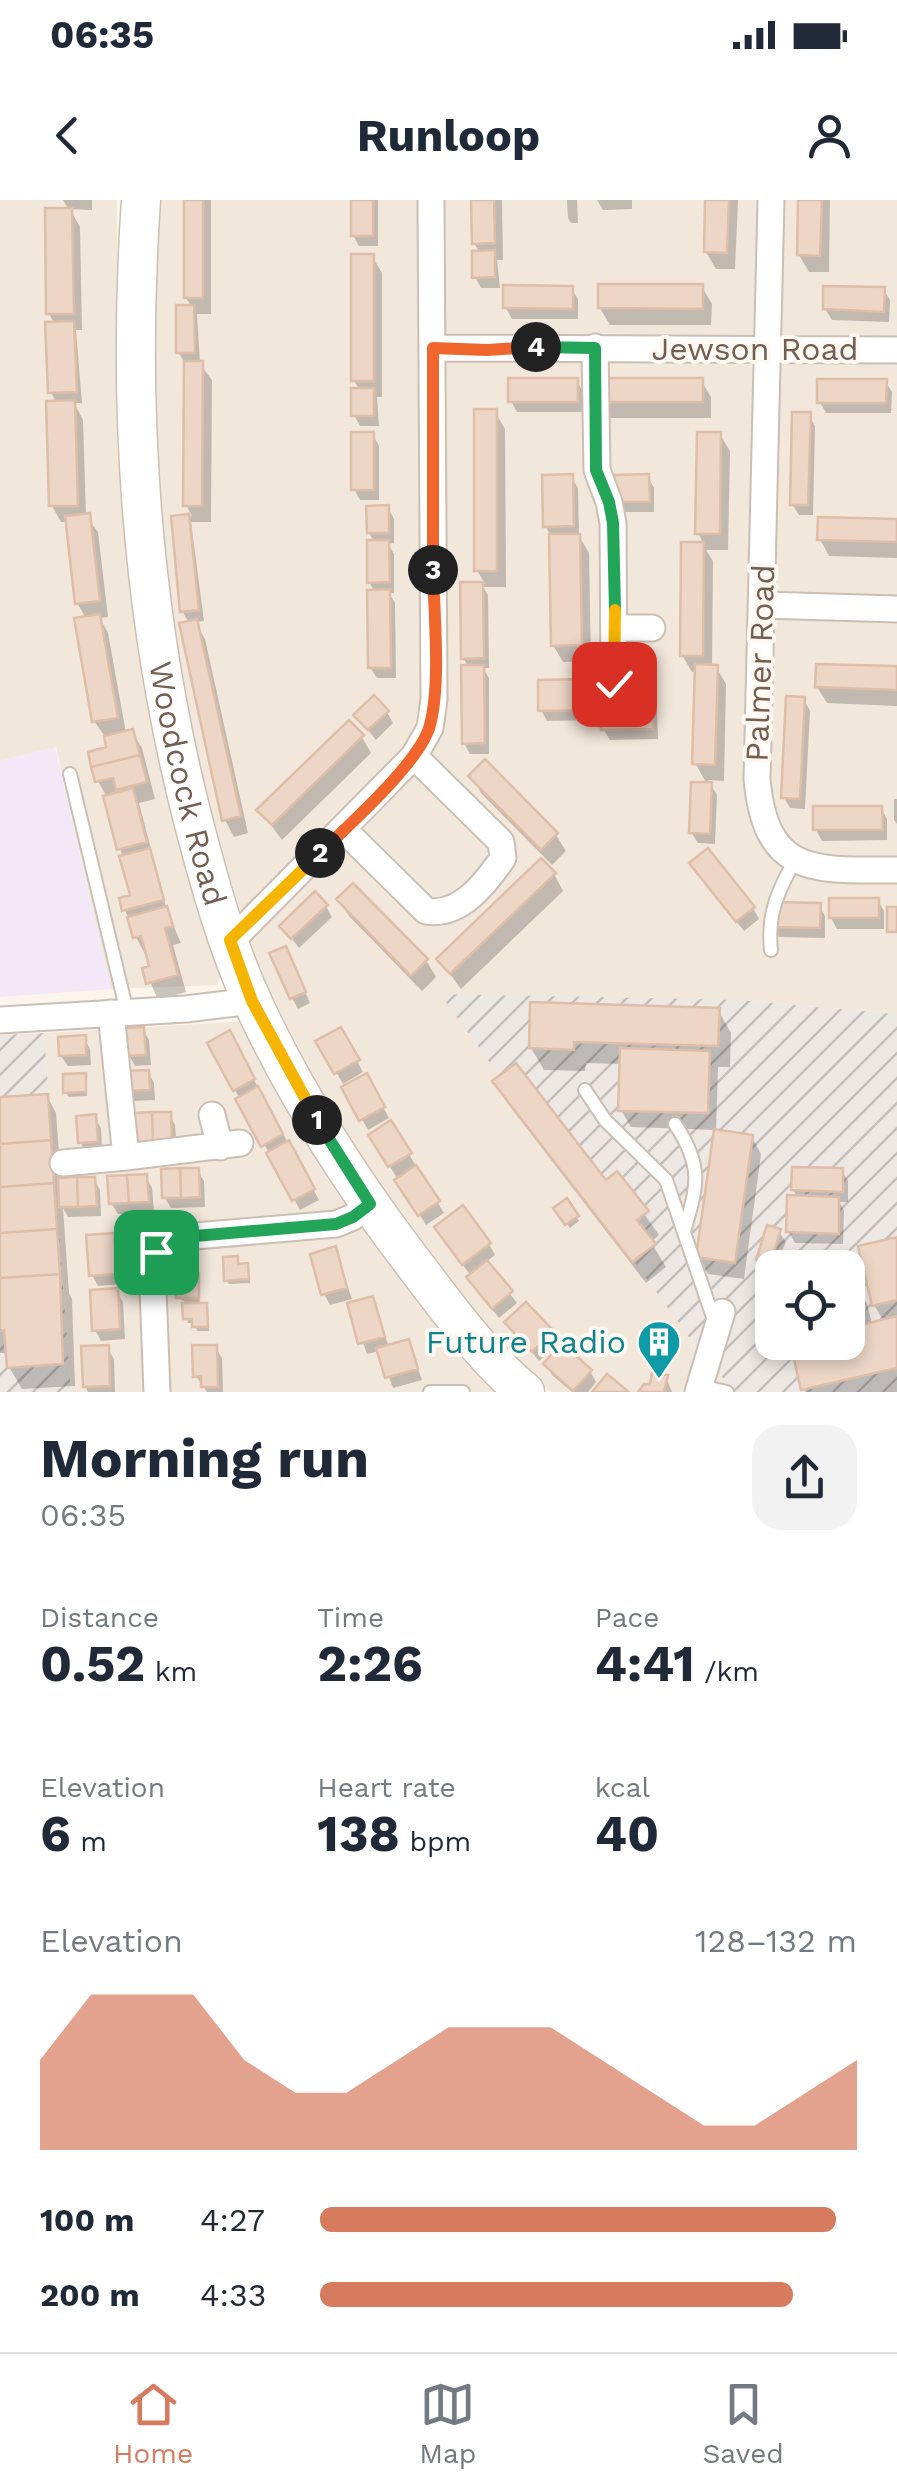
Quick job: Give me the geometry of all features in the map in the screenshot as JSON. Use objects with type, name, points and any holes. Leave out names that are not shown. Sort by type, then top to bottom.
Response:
[{"type":"street","name":"Woodcock Road","points":[[141,200],[136,284],[140,503],[168,712],[206,871],[252,1001],[303,1099],[370,1204],[513,1391]]},
{"type":"street","points":[[230,940],[414,756],[430,728],[434,700],[431,200]]},
{"type":"street","name":"Palmer Road","points":[[771,200],[757,779],[760,811],[772,840],[794,860]]},
{"type":"street","name":"Jewson Road","points":[[433,348],[897,350]]},
{"type":"street","points":[[595,348],[596,470],[613,523],[614,684]]},
{"type":"street","points":[[763,606],[897,609]]},
{"type":"street","points":[[616,628],[652,628]]},
{"type":"street","points":[[344,830],[426,912],[441,914],[455,910],[494,872],[503,858],[500,842],[414,756]]},
{"type":"street","points":[[794,860],[813,867],[897,870]]},
{"type":"street","points":[[0,1020],[186,1009],[252,1001]]},
{"type":"street","points":[[119,1012],[126,1157]]},
{"type":"street","points":[[63,1163],[230,1145],[212,1115]]},
{"type":"street","points":[[158,1392],[152,1264],[163,1242],[172,1238],[336,1224],[370,1204]]},
{"type":"street","points":[[699,1389],[719,1320]]},
{"type":"lane","points":[[70,774],[119,1012]]},
{"type":"lane","points":[[771,950],[768,926],[775,895],[794,860]]},
{"type":"lane","points":[[585,1090],[604,1120],[666,1180],[719,1320]]},
{"type":"lane","points":[[675,1124],[694,1155],[697,1168],[694,1200],[684,1231]]},
{"type":"lane","points":[[699,1389],[727,1392]]},
{"type":"lane","points":[[430,1392],[464,1392]]},
{"type":"shaded area","points":[[0,200],[117,200],[117,449],[140,666],[161,757],[225,968],[217,985],[111,989],[56,747],[0,761]]},
{"type":"shaded area","points":[[153,200],[897,200],[897,1014],[737,1000],[694,1344],[735,1392],[551,1392],[529,1373],[471,1309],[409,1230],[334,1116],[262,976],[219,845],[177,672],[162,584],[150,377]]},
{"type":"shaded area","points":[[55,747],[111,989],[0,997],[0,761]]},
{"type":"shaded area","points":[[440,994],[737,1000],[897,1014],[897,1392],[735,1392],[694,1344]]},
{"type":"shaded area","points":[[250,1021],[500,1392],[71,1392],[44,1033]]},
{"type":"shaded area","points":[[44,1033],[71,1392],[0,1392],[0,1035]]},
{"type":"building","points":[[184,200],[203,200],[203,298],[184,298]]},
{"type":"building","points":[[351,200],[373,200],[373,236],[351,236]]},
{"type":"building","points":[[471,200],[494,200],[495,243],[472,244]]},
{"type":"building","points":[[705,200],[729,200],[727,253],[704,252]]},
{"type":"building","points":[[798,200],[822,200],[820,256],[797,255]]},
{"type":"building","points":[[45,208],[72,208],[74,314],[46,314]]},
{"type":"building","points":[[495,250],[495,277],[472,278],[472,251]]},
{"type":"building","points":[[351,254],[374,254],[374,381],[351,381]]},
{"type":"building","points":[[598,284],[703,284],[703,309],[598,308]]},
{"type":"building","points":[[503,285],[573,286],[573,309],[503,308]]},
{"type":"building","points":[[823,286],[885,287],[884,312],[823,309]]},
{"type":"building","points":[[176,305],[194,305],[195,353],[176,353]]},
{"type":"building","points":[[74,321],[77,392],[48,393],[45,322]]},
{"type":"building","points":[[184,361],[203,361],[202,506],[183,506]]},
{"type":"building","points":[[508,378],[578,378],[578,402],[508,402]]},
{"type":"building","points":[[597,378],[703,378],[703,402],[598,402]]},
{"type":"building","points":[[817,379],[887,379],[886,403],[817,403]]},
{"type":"building","points":[[351,388],[374,388],[374,416],[351,416]]},
{"type":"building","points":[[75,400],[78,506],[49,506],[46,401]]},
{"type":"building","points":[[474,409],[497,409],[497,571],[474,571]]},
{"type":"building","points":[[792,412],[811,412],[808,505],[790,505]]},
{"type":"building","points":[[351,432],[374,432],[374,490],[351,490]]},
{"type":"building","points":[[697,432],[721,432],[720,534],[695,534]]},
{"type":"building","points":[[573,474],[574,526],[543,527],[542,475]]},
{"type":"building","points":[[649,474],[650,502],[614,502],[614,475]]},
{"type":"building","points":[[389,505],[389,533],[367,533],[366,506]]},
{"type":"building","points":[[90,513],[100,601],[75,604],[65,516]]},
{"type":"building","points":[[189,514],[199,610],[180,612],[171,516]]},
{"type":"building","points":[[818,517],[897,519],[897,542],[817,540]]},
{"type":"building","points":[[549,534],[580,534],[582,645],[551,646]]},
{"type":"building","points":[[367,540],[389,540],[390,582],[367,583]]},
{"type":"building","points":[[681,542],[704,542],[703,656],[680,656]]},
{"type":"building","points":[[460,582],[483,582],[484,658],[461,659]]},
{"type":"building","points":[[390,589],[391,668],[368,668],[367,590]]},
{"type":"building","points":[[100,614],[118,718],[92,722],[74,618]]},
{"type":"building","points":[[197,619],[241,816],[222,821],[179,623]]},
{"type":"building","points":[[695,664],[718,665],[715,765],[692,764]]},
{"type":"building","points":[[816,664],[897,666],[897,690],[815,687]]},
{"type":"building","points":[[461,665],[484,665],[485,743],[462,744]]},
{"type":"building","points":[[590,679],[591,710],[538,711],[538,680]]},
{"type":"building","points":[[374,695],[389,711],[368,730],[353,715]]},
{"type":"building","points":[[786,696],[805,697],[800,799],[781,798]]},
{"type":"building","points":[[652,698],[653,729],[601,730],[600,699]]},
{"type":"building","points":[[349,720],[364,735],[272,825],[256,810]]},
{"type":"building","points":[[133,729],[140,755],[91,767],[88,752],[106,747],[104,736]]},
{"type":"building","points":[[140,755],[147,782],[116,790],[113,778],[95,782],[91,767]]},
{"type":"building","points":[[485,759],[558,833],[541,850],[468,776]]},
{"type":"building","points":[[691,782],[712,782],[710,834],[689,833]]},
{"type":"building","points":[[133,788],[147,842],[117,850],[103,796]]},
{"type":"building","points":[[813,806],[882,806],[883,830],[813,830]]},
{"type":"building","points":[[150,848],[164,900],[122,911],[119,898],[130,895],[119,856]]},
{"type":"building","points":[[708,848],[755,907],[736,922],[689,863]]},
{"type":"building","points":[[541,858],[556,873],[450,974],[436,959]]},
{"type":"building","points":[[353,883],[428,959],[411,976],[336,899]]},
{"type":"building","points":[[315,891],[328,905],[291,939],[279,926]]},
{"type":"building","points":[[829,898],[879,898],[879,918],[829,918]]},
{"type":"building","points":[[771,902],[821,903],[820,928],[770,927]]},
{"type":"building","points":[[167,906],[173,926],[165,928],[178,975],[146,984],[142,968],[149,966],[141,936],[133,938],[127,917]]},
{"type":"building","points":[[887,907],[897,907],[897,932],[887,932]]},
{"type":"building","points":[[286,946],[306,992],[290,999],[269,953]]},
{"type":"building","points":[[530,1002],[720,1008],[718,1046],[574,1042],[574,1050],[529,1048]]},
{"type":"building","points":[[144,1027],[146,1055],[126,1056],[124,1028]]},
{"type":"building","points":[[341,1027],[360,1060],[334,1074],[315,1041]]},
{"type":"building","points":[[230,1030],[255,1079],[233,1091],[207,1043]]},
{"type":"building","points":[[86,1035],[86,1055],[59,1056],[58,1037]]},
{"type":"building","points":[[620,1048],[710,1051],[708,1113],[618,1111]]},
{"type":"building","points":[[516,1063],[606,1180],[617,1171],[649,1211],[637,1220],[656,1244],[632,1262],[492,1081]]},
{"type":"building","points":[[149,1070],[150,1090],[122,1091],[121,1071]]},
{"type":"building","points":[[86,1073],[86,1092],[63,1093],[63,1074]]},
{"type":"building","points":[[367,1073],[385,1107],[359,1121],[341,1087]]},
{"type":"building","points":[[258,1086],[283,1134],[261,1147],[235,1099]]},
{"type":"building","points":[[48,1094],[51,1140],[0,1144],[0,1097]]},
{"type":"building","points":[[152,1112],[153,1142],[134,1143],[133,1113]]},
{"type":"building","points":[[152,1112],[171,1112],[172,1141],[153,1142]]},
{"type":"building","points":[[96,1114],[98,1142],[78,1143],[76,1116]]},
{"type":"building","points":[[391,1120],[412,1153],[388,1167],[368,1135]]},
{"type":"building","points":[[714,1129],[753,1135],[735,1263],[696,1257]]},
{"type":"building","points":[[51,1140],[54,1183],[0,1187],[0,1144]]},
{"type":"building","points":[[289,1140],[315,1189],[292,1201],[266,1153]]},
{"type":"building","points":[[416,1165],[440,1201],[418,1216],[394,1180]]},
{"type":"building","points":[[792,1167],[843,1168],[843,1192],[791,1190]]},
{"type":"building","points":[[180,1168],[199,1168],[200,1197],[181,1198]]},
{"type":"building","points":[[180,1168],[181,1198],[162,1198],[161,1169]]},
{"type":"building","points":[[147,1174],[149,1202],[129,1203],[127,1175]]},
{"type":"building","points":[[127,1175],[129,1203],[109,1204],[107,1176]]},
{"type":"building","points":[[77,1177],[95,1177],[97,1206],[78,1207]]},
{"type":"building","points":[[77,1177],[78,1207],[59,1207],[58,1178]]},
{"type":"building","points":[[54,1183],[57,1229],[0,1233],[0,1187]]},
{"type":"building","points":[[787,1195],[839,1197],[839,1234],[786,1232]]},
{"type":"building","points":[[567,1198],[579,1216],[565,1225],[553,1208]]},
{"type":"building","points":[[463,1205],[491,1243],[462,1265],[434,1227]]},
{"type":"building","points":[[767,1225],[781,1229],[775,1250],[759,1250]]},
{"type":"building","points":[[57,1229],[60,1274],[0,1278],[0,1233]]},
{"type":"building","points":[[114,1233],[117,1274],[89,1276],[86,1235]]},
{"type":"building","points":[[897,1237],[897,1300],[872,1306],[865,1276],[865,1250],[859,1250],[858,1246]]},
{"type":"building","points":[[336,1246],[347,1288],[321,1295],[310,1254]]},
{"type":"building","points":[[238,1256],[238,1264],[248,1263],[249,1279],[224,1281],[223,1257]]},
{"type":"building","points":[[487,1260],[513,1291],[492,1309],[466,1277]]},
{"type":"building","points":[[183,1273],[199,1273],[199,1298],[176,1298],[176,1283],[183,1283]]},
{"type":"building","points":[[60,1274],[63,1364],[7,1368],[4,1330],[0,1331],[0,1278]]},
{"type":"building","points":[[118,1288],[120,1329],[92,1331],[90,1290]]},
{"type":"building","points":[[373,1296],[385,1337],[358,1344],[347,1303]]},
{"type":"building","points":[[526,1302],[554,1331],[532,1352],[504,1322]]},
{"type":"building","points":[[182,1303],[207,1303],[208,1327],[192,1327],[192,1319],[183,1319]]},
{"type":"building","points":[[897,1316],[897,1368],[801,1390],[794,1360],[865,1360],[865,1324]]},
{"type":"building","points":[[409,1339],[418,1369],[385,1378],[376,1348]]},
{"type":"building","points":[[562,1343],[592,1370],[573,1391],[543,1364]]},
{"type":"building","points":[[109,1345],[110,1386],[83,1387],[81,1346]]},
{"type":"building","points":[[192,1345],[217,1345],[218,1387],[201,1387],[201,1376],[193,1377]]},
{"type":"building","name":"Future Radio","points":[[652,1373],[668,1375],[664,1392],[638,1392],[644,1384],[650,1384]]},
{"type":"building","points":[[607,1374],[629,1392],[592,1392]]},
{"type":"place","name":"Future Radio","points":[[659,1380]]},
{"type":"route","points":[[156,1252],[172,1238],[336,1224],[370,1204],[303,1099],[252,1001],[230,940],[414,756],[430,728],[434,700],[433,348],[595,348],[596,470],[613,523],[614,684]]}]
